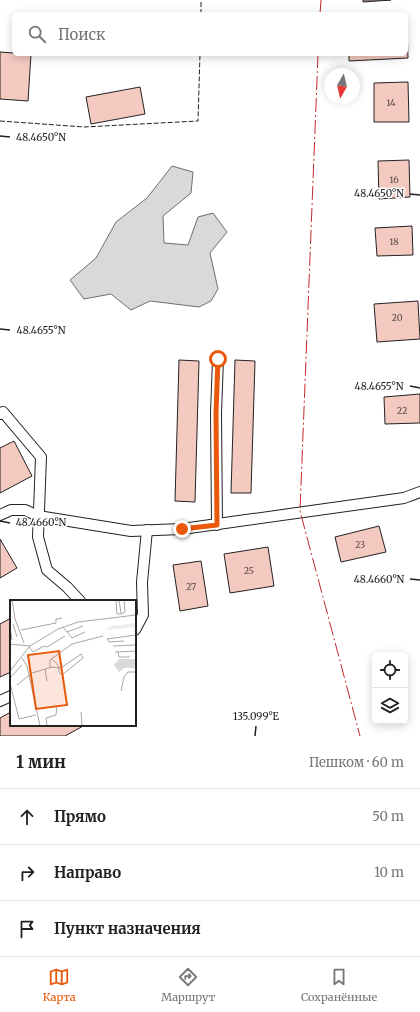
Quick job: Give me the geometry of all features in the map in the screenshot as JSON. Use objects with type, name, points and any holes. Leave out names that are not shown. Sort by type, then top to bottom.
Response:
[{"type":"lane","points":[[217,525],[216,413],[218,359]]},
{"type":"lane","points":[[0,414],[3,412],[41,457],[38,537],[48,570],[79,600]]},
{"type":"lane","points":[[0,515],[11,510],[25,510],[38,516],[131,531],[182,529],[404,498],[420,492]]},
{"type":"lane","points":[[136,628],[143,615],[142,582],[147,530]]},
{"type":"lane","points":[[0,701],[10,696]]},
{"type":"shaded area","points":[[172,166],[193,172],[191,193],[163,216],[164,243],[188,245],[198,217],[213,213],[227,232],[210,253],[218,289],[211,301],[199,307],[150,301],[131,310],[111,294],[84,299],[70,280],[96,258],[116,222],[147,198]]},
{"type":"building","points":[[363,0],[391,0],[363,2]]},
{"type":"building","points":[[0,52],[12,53],[12,56],[31,56],[28,101],[0,99]]},
{"type":"building","points":[[349,56],[408,56],[408,58],[349,61]]},
{"type":"building","points":[[408,82],[409,122],[374,122],[374,83]]},
{"type":"building","points":[[140,87],[145,114],[91,124],[86,97]]},
{"type":"building","points":[[409,160],[410,197],[379,199],[378,161]]},
{"type":"building","points":[[412,226],[413,255],[377,256],[375,228]]},
{"type":"building","points":[[418,301],[420,339],[377,342],[374,304]]},
{"type":"building","points":[[179,360],[199,361],[195,502],[175,501]]},
{"type":"building","points":[[235,360],[255,361],[251,493],[231,493]]},
{"type":"building","points":[[420,394],[420,423],[385,424],[384,397]]},
{"type":"building","points":[[14,441],[32,476],[0,493],[0,448]]},
{"type":"building","points":[[379,526],[386,552],[341,562],[335,537]]},
{"type":"building","points":[[0,539],[17,568],[0,578]]},
{"type":"building","points":[[268,547],[274,586],[230,593],[224,554]]},
{"type":"building","points":[[201,561],[208,606],[180,611],[173,565]]},
{"type":"building","points":[[10,619],[10,672],[0,677],[0,624]]},
{"type":"building","points":[[10,713],[10,726],[83,726],[65,736],[0,736],[0,718]]},
{"type":"fence","points":[[201,0],[201,12]]},
{"type":"fence","points":[[0,121],[84,127],[198,121],[200,56]]},
{"type":"power","points":[[320,12],[321,0]]},
{"type":"power","points":[[318,56],[300,511],[360,736]]},
{"type":"route","points":[[182,529],[217,525],[216,413],[218,359]]}]
